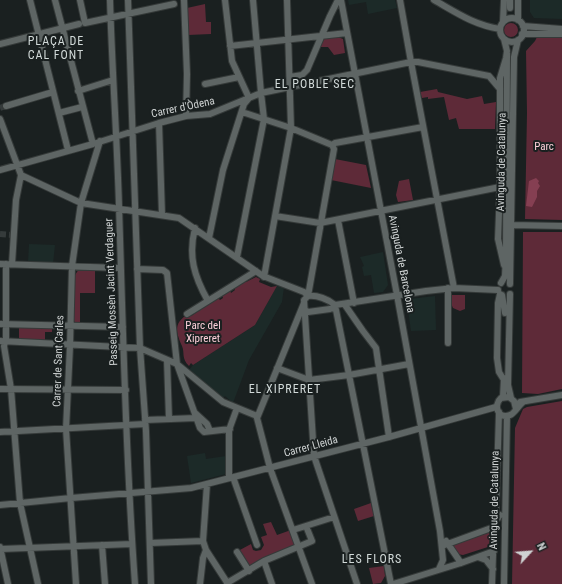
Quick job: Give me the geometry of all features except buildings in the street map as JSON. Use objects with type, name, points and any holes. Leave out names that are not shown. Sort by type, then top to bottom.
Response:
[{"type":"street","points":[[30,0],[68,150]]},
{"type":"street","points":[[55,0],[93,144]]},
{"type":"street","points":[[80,0],[82,24]]},
{"type":"street","name":"Passeig Mossèn Jacint Verdaguer","points":[[110,0],[129,493],[135,584]]},
{"type":"street","points":[[128,0],[140,348],[145,422],[151,584]]},
{"type":"street","points":[[159,0],[160,7]]},
{"type":"street","points":[[209,238],[222,170],[244,104],[249,98],[232,61],[225,0]]},
{"type":"street","points":[[237,257],[264,119],[253,0]]},
{"type":"street","points":[[264,276],[291,128],[288,0]]},
{"type":"street","points":[[290,77],[302,75],[307,70],[330,16],[340,0]]},
{"type":"street","name":"Avinguda de Barcelona","points":[[340,0],[381,210],[440,531],[445,545]]},
{"type":"street","points":[[400,0],[437,200],[451,288],[448,343]]},
{"type":"street","points":[[434,0],[473,22],[486,27],[500,29]]},
{"type":"street","points":[[504,0],[504,22],[500,29],[507,53],[500,78],[500,187],[498,239],[506,268]]},
{"type":"street","points":[[510,0],[510,8]]},
{"type":"street","points":[[518,0],[518,20]]},
{"type":"street","points":[[186,116],[187,74],[184,2],[192,1]]},
{"type":"street","points":[[0,44],[62,28],[174,4]]},
{"type":"street","points":[[504,22],[511,18],[518,20],[523,26],[562,29]]},
{"type":"street","points":[[504,39],[510,42],[518,40],[522,34],[523,26]]},
{"type":"street","points":[[230,46],[347,33]]},
{"type":"street","points":[[522,34],[562,34]]},
{"type":"street","name":"Avinguda de Catalunya","points":[[510,284],[514,57],[518,40]]},
{"type":"street","name":"Avinguda de Catalunya","points":[[503,397],[504,380],[499,372],[497,358],[498,303],[506,268],[507,53]]},
{"type":"street","name":"Carrer d'Òdena","points":[[0,170],[93,144],[133,130],[159,123],[186,116],[210,114],[261,93],[411,62],[418,62],[489,76]]},
{"type":"street","points":[[500,89],[489,76],[504,67]]},
{"type":"street","points":[[307,70],[314,82]]},
{"type":"street","points":[[206,84],[239,77]]},
{"type":"street","points":[[78,91],[113,80]]},
{"type":"street","points":[[6,106],[53,92]]},
{"type":"street","points":[[59,113],[82,107]]},
{"type":"street","points":[[242,112],[291,128],[332,145],[335,143],[423,127]]},
{"type":"street","points":[[0,119],[16,165],[21,174],[81,203],[179,218],[264,276],[304,292],[308,296],[315,296],[335,305],[345,305],[397,295],[451,288],[501,290],[506,296],[510,294]]},
{"type":"street","points":[[159,123],[162,215]]},
{"type":"street","name":"Carrer de Sant Carles","points":[[76,584],[66,428],[72,266],[81,203],[100,141]]},
{"type":"street","points":[[257,416],[261,411],[305,298],[308,296],[334,149],[332,145]]},
{"type":"street","points":[[2,342],[6,339],[3,324],[6,264],[21,174]]},
{"type":"street","points":[[275,216],[320,223],[500,187]]},
{"type":"street","points":[[338,220],[354,303]]},
{"type":"street","points":[[511,226],[562,226]]},
{"type":"street","points":[[194,228],[192,244],[194,270],[208,301]]},
{"type":"street","points":[[6,264],[120,268]]},
{"type":"street","points":[[137,269],[163,270],[167,273],[177,364],[200,428],[204,432],[230,428]]},
{"type":"street","points":[[187,314],[256,271]]},
{"type":"street","points":[[501,290],[505,282],[510,284],[512,289],[510,294],[508,385],[516,409]]},
{"type":"street","points":[[304,303],[314,456],[357,584]]},
{"type":"street","points":[[305,310],[308,312],[330,309],[335,305]]},
{"type":"street","points":[[335,305],[392,584],[461,563],[494,551]]},
{"type":"street","points":[[345,305],[376,348],[389,437]]},
{"type":"street","points":[[172,323],[179,319]]},
{"type":"street","points":[[3,324],[123,326]]},
{"type":"street","points":[[2,342],[140,348],[177,364],[223,402],[257,416]]},
{"type":"street","points":[[2,342],[4,346],[11,389],[20,503],[38,584]]},
{"type":"street","points":[[167,360],[169,419]]},
{"type":"street","points":[[277,368],[309,380],[349,375],[409,364]]},
{"type":"street","points":[[0,389],[126,390]]},
{"type":"street","points":[[505,530],[503,521],[498,518],[496,510],[498,401],[507,396],[523,402],[562,395]]},
{"type":"street","points":[[498,410],[501,415],[507,416],[512,414],[523,402]]},
{"type":"street","points":[[237,408],[230,428],[231,478],[257,545]]},
{"type":"street","name":"Carrer Lleida","points":[[0,505],[191,488],[421,428],[498,410]]},
{"type":"street","points":[[0,432],[127,426],[145,422],[196,416]]},
{"type":"street","points":[[257,416],[270,468],[312,584]]},
{"type":"street","name":"Avinguda de Catalunya","points":[[504,584],[507,416]]},
{"type":"street","points":[[207,484],[203,541],[206,550],[228,583],[264,561],[312,541],[306,526]]},
{"type":"street","points":[[492,584],[495,521],[505,509]]},
{"type":"street","points":[[293,530],[334,517]]},
{"type":"street","points":[[445,545],[494,527]]},
{"type":"street","points":[[150,543],[203,541]]},
{"type":"street","points":[[8,584],[0,548],[132,544]]},
{"type":"street","points":[[102,545],[105,584]]},
{"type":"street","points":[[439,569],[443,560],[445,545]]},
{"type":"street","points":[[445,545],[461,563]]},
{"type":"street","points":[[200,584],[203,558],[206,550]]},
{"type":"street","points":[[237,552],[249,571]]},
{"type":"street","points":[[203,558],[210,555]]},
{"type":"street","points":[[478,557],[486,560],[493,569]]},
{"type":"street","points":[[443,560],[448,566]]},
{"type":"street","points":[[264,561],[272,584]]},
{"type":"street","points":[[404,584],[437,573],[444,570],[448,566]]},
{"type":"shaded area","points":[[348,0],[395,0],[397,8],[368,14],[366,2],[349,5]]},
{"type":"shaded area","points":[[530,0],[562,0],[562,19],[534,18],[530,12]]},
{"type":"shaded area","points":[[536,178],[539,181],[538,183],[540,186],[537,191],[537,197],[532,207],[526,206],[529,181]]},
{"type":"shaded area","points":[[29,244],[55,245],[53,264],[28,263]]},
{"type":"shaded area","points":[[383,252],[388,285],[383,292],[374,293],[371,275],[364,276],[362,267],[364,266],[360,257]]},
{"type":"shaded area","points":[[278,284],[284,287],[282,302],[249,360],[233,403],[225,396],[223,398],[189,370],[193,365],[255,325]]},
{"type":"shaded area","points":[[435,296],[436,330],[411,331],[407,303],[410,299]]},
{"type":"shaded area","points":[[205,453],[206,459],[226,456],[226,474],[191,483],[187,456]]},
{"type":"green space","points":[[205,4],[206,22],[211,22],[211,34],[188,35],[187,8]]},
{"type":"green space","points":[[508,23],[514,23],[518,27],[518,33],[514,37],[508,37],[504,33],[504,27]]},
{"type":"green space","name":"Parc","points":[[562,36],[562,220],[525,219],[527,113],[526,51],[537,37]]},
{"type":"green space","points":[[338,37],[343,39],[345,53],[334,55],[328,47],[320,47],[324,38]]},
{"type":"green space","points":[[437,89],[438,92],[467,99],[482,96],[484,104],[496,102],[495,129],[459,129],[456,118],[449,120],[444,97],[428,99],[428,97],[422,98],[420,92]]},
{"type":"green space","points":[[335,159],[366,165],[371,188],[331,180]]},
{"type":"green space","points":[[409,179],[413,200],[398,202],[396,195],[399,181]]},
{"type":"green space","points":[[523,232],[562,232],[562,389],[538,394],[522,393]]},
{"type":"green space","points":[[79,269],[95,270],[95,293],[80,293],[80,323],[76,323],[73,321],[75,275]]},
{"type":"green space","name":"Parc del Xipreret","points":[[256,277],[260,279],[259,282],[271,287],[277,286],[255,325],[193,365],[191,363],[189,366],[184,358],[183,349],[177,331],[178,324],[181,320],[189,313],[191,316],[218,298],[220,300],[223,298],[222,295],[230,290],[231,293],[235,290],[234,288],[245,281],[246,282]]},
{"type":"green space","points":[[451,295],[465,295],[465,309],[460,311],[453,308],[450,301]]},
{"type":"green space","points":[[19,326],[52,328],[52,332],[45,332],[45,342],[19,341]]},
{"type":"green space","points":[[562,401],[562,584],[512,584],[515,428],[523,409]]},
{"type":"green space","points":[[371,503],[374,516],[358,521],[354,509]]},
{"type":"green space","points":[[271,522],[277,535],[291,530],[296,545],[248,567],[238,551],[251,544],[253,550],[261,550],[264,545],[261,537],[267,535],[263,524]]},
{"type":"green space","points":[[488,532],[491,534],[491,546],[463,555],[457,554],[452,545]]},
{"type":"green space","points":[[384,566],[385,576],[381,583],[373,584],[369,568]]},
{"type":"tunnel","points":[[0,108],[6,106]]},
{"type":"tunnel","points":[[0,234],[14,235]]},
{"type":"district","name":"PLAÇA DE CAL FONT","points":[[56,49]]},
{"type":"district","name":"EL POBLE SEC","points":[[315,85]]},
{"type":"district","name":"EL XIPRERET","points":[[285,390]]},
{"type":"district","name":"LES FLORS","points":[[372,560]]}]
